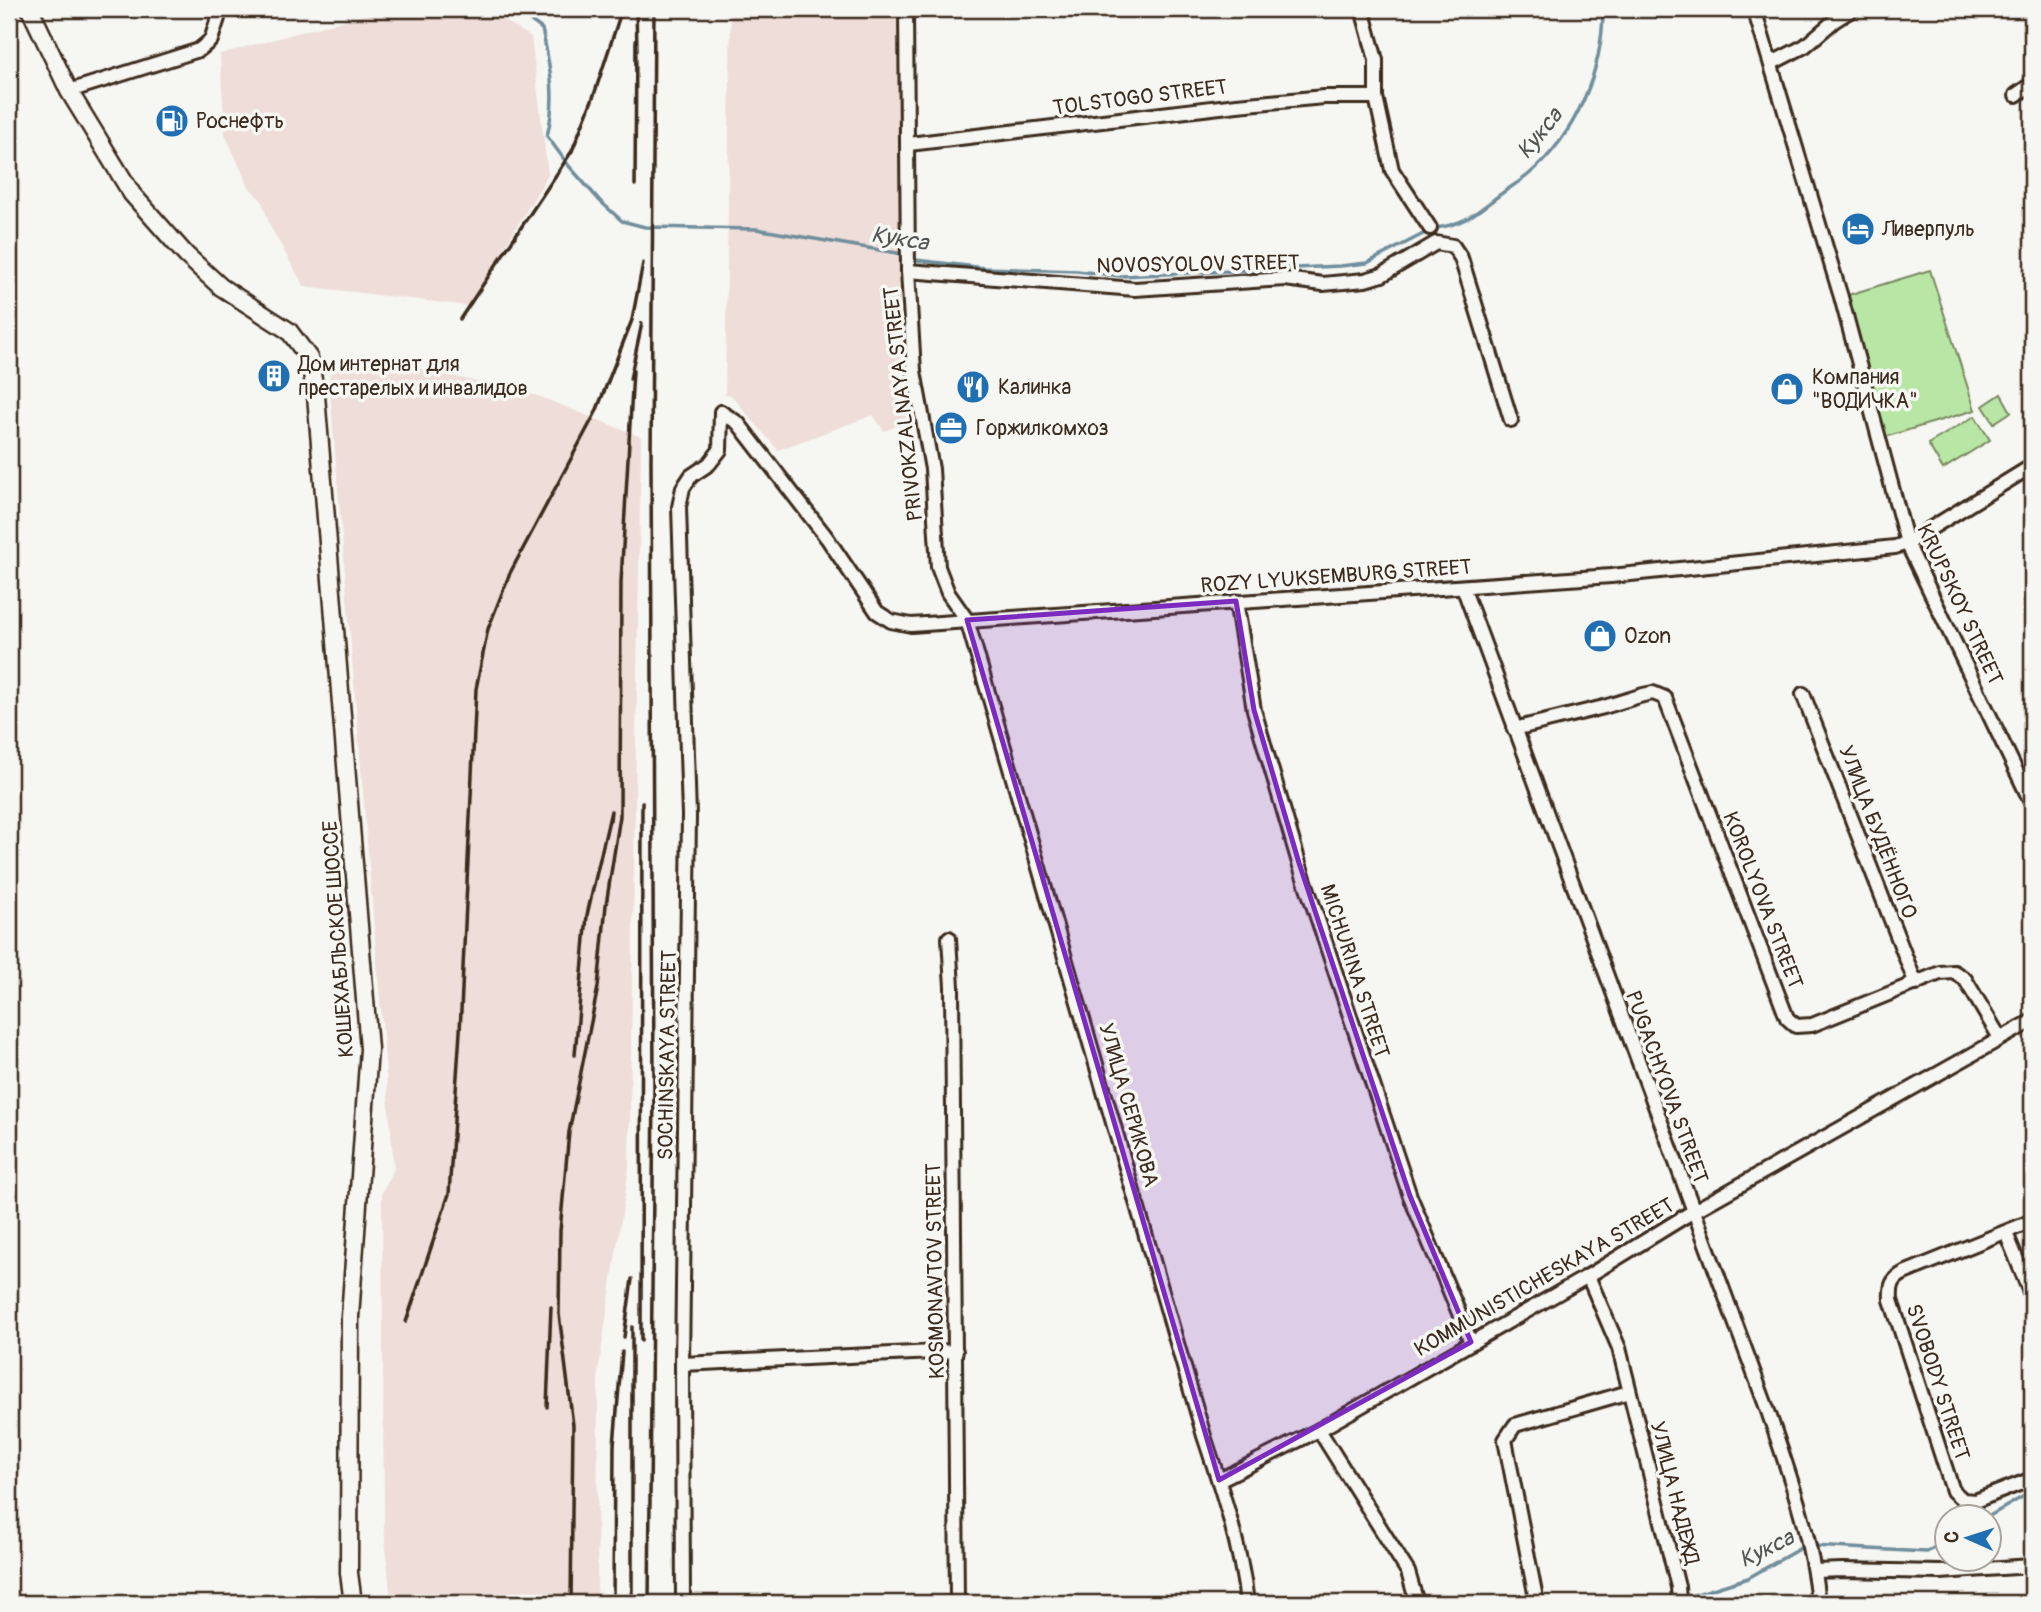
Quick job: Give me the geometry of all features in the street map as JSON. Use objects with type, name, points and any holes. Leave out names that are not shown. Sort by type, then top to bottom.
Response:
[{"type":"main road","points":[[30,9],[69,91]]},
{"type":"main road","name":"КОШЕХАБЛЬСКОЕ ШОССЕ","points":[[69,91],[137,200],[187,255],[220,287],[289,331],[309,358],[316,395],[369,1049],[350,1317],[349,1573],[353,1603]]},
{"type":"street","points":[[69,91],[200,50],[211,40],[221,9]]},
{"type":"street","name":"PRIVOKZALNAYA STREET","points":[[906,9],[909,262],[914,371],[932,469],[939,567],[948,593],[967,620]]},
{"type":"street","points":[[1362,9],[1376,60],[1376,97],[1392,170],[1430,228]]},
{"type":"street","name":"KRUPSKOY STREET","points":[[1754,9],[1842,297],[1907,543],[2032,804]]},
{"type":"street","points":[[1772,63],[1805,46],[1834,20],[1853,9]]},
{"type":"street","points":[[2016,95],[2032,84]]},
{"type":"street","name":"TOLSTOGO STREET","points":[[909,144],[1237,105],[1324,97],[1376,97]]},
{"type":"street","name":"NOVOSYOLOV STREET","points":[[909,262],[1135,289],[1285,279],[1323,284],[1364,280],[1382,275],[1436,243],[1453,246],[1461,258],[1511,420]]},
{"type":"street","name":"ROZY LYUKSEMBURG STREET","points":[[679,507],[683,488],[691,476],[709,464],[720,450],[721,412],[738,423],[827,538],[877,612],[891,621],[911,625],[1611,576],[1895,547],[1907,543],[2032,466]]},
{"type":"street","name":"SOCHINSKAYA STREET","points":[[679,507],[689,815],[682,1364],[683,1603]]},
{"type":"street","name":"PUGACHYOVA STREET","points":[[1463,587],[1692,1212],[1769,1414],[1800,1507],[1815,1571],[1818,1603]]},
{"type":"street","name":"MICHURINA STREET","points":[[1236,601],[1254,710],[1299,863],[1410,1196],[1472,1342]]},
{"type":"street","name":"УЛИЦА СЕРИКОВА","points":[[967,620],[1219,1480],[1245,1583],[1247,1603]]},
{"type":"street","name":"KOROLYOVA STREET","points":[[1514,729],[1643,695],[1654,693],[1665,698],[1787,1018],[1796,1026],[1812,1025],[1940,973],[1954,972],[1965,978],[2000,1038]]},
{"type":"street","name":"УЛИЦА БУДЁННОГО","points":[[1803,694],[1916,984]]},
{"type":"street","name":"KOSMONAVTOV STREET","points":[[949,939],[952,987],[957,1603]]},
{"type":"street","name":"KOMMUNISTICHESKAYA STREET","points":[[1219,1480],[1319,1430],[1588,1276],[1692,1212],[2032,1021]]},
{"type":"street","name":"SVOBODY STREET","points":[[2032,1222],[1894,1278],[1890,1288],[1891,1300],[1953,1491],[1963,1500],[1975,1501],[2032,1479]]},
{"type":"street","points":[[2006,1233],[2032,1297]]},
{"type":"street","name":"УЛИЦА НАДЕЖД","points":[[1588,1276],[1619,1348],[1678,1587],[1679,1600],[1676,1603]]},
{"type":"street","points":[[682,1364],[956,1351]]},
{"type":"street","points":[[1537,1603],[1505,1440],[1514,1425],[1629,1392]]},
{"type":"street","points":[[1319,1430],[1408,1572],[1417,1603]]},
{"type":"street","points":[[1815,1571],[1940,1572],[2032,1566]]},
{"type":"highlighted area","points":[[1236,601],[1254,710],[1299,863],[1410,1196],[1471,1342],[1219,1480],[967,620]]},
{"type":"shaded area","points":[[386,9],[423,9],[501,18],[531,37],[548,175],[469,306],[304,286],[270,226],[262,201],[249,187],[225,134],[220,54]]},
{"type":"shaded area","points":[[731,9],[900,9],[901,391],[910,421],[884,431],[873,415],[778,450],[731,395],[725,395]]},
{"type":"shaded area","points":[[343,362],[391,362],[538,396],[641,437],[629,1167],[598,1372],[597,1603],[391,1603],[384,1526],[382,1192],[394,1169],[329,378],[332,368]]},
{"type":"green space","points":[[1930,270],[1975,410],[1885,437],[1848,295]]},
{"type":"green space","points":[[2001,394],[2011,412],[1994,423],[1983,406]]},
{"type":"green space","points":[[1975,416],[1990,440],[1943,469],[1928,444]]},
{"type":"waterway","name":"Кукса","points":[[510,9],[516,10],[542,29],[552,95],[547,136],[600,201],[622,221],[645,227],[756,229],[897,253],[916,260],[985,268],[1077,271],[1121,276],[1367,263],[1427,232]]},
{"type":"waterway","name":"Кукса","points":[[1436,228],[1462,221],[1475,213],[1528,175],[1560,141],[1584,100],[1592,78],[1602,32],[1603,9]]},
{"type":"waterway","name":"Кукса","points":[[2002,1509],[2032,1494]]},
{"type":"waterway","name":"Кукса","points":[[1684,1598],[1748,1578],[1804,1546]]},
{"type":"waterway","name":"Кукса","points":[[1812,1546],[1927,1552],[1932,1549]]},
{"type":"waterway","name":"Кукса","points":[[1651,1603],[1673,1597]]},
{"type":"railway","points":[[460,319],[572,151],[594,95],[622,9]]},
{"type":"railway","points":[[636,9],[637,50]]},
{"type":"railway","points":[[649,1603],[654,1086],[651,462],[654,9]]},
{"type":"railway","points":[[635,185],[636,41]]},
{"type":"railway","points":[[406,1322],[449,1194],[460,1032],[476,689],[488,629],[510,573],[596,412],[632,320],[643,263]]},
{"type":"railway","points":[[630,379],[642,323]]},
{"type":"railway","points":[[571,1603],[573,1425],[559,1314],[560,1231],[569,1132],[598,987],[606,905],[620,816],[621,582],[633,371]]},
{"type":"railway","points":[[641,1341],[642,802]]},
{"type":"railway","points":[[575,1055],[587,915],[611,811],[610,820]]},
{"type":"railway","points":[[624,1337],[632,1279]]},
{"type":"railway","points":[[547,1407],[551,1307]]},
{"type":"railway","points":[[632,1327],[632,1603]]},
{"type":"railway","points":[[613,1603],[614,1445],[622,1352]]},
{"type":"place","name":"Роснефть","points":[[172,121]]},
{"type":"place","name":"Ливерпуль","points":[[1858,229]]},
{"type":"place","name":"Дом интернат для престарелых и инвалидов","points":[[274,376]]},
{"type":"place","name":"Калинка","points":[[973,387]]},
{"type":"place","name":"Компания \"ВОДИЧКА\"","points":[[1787,389]]},
{"type":"place","name":"Горжилкомхоз","points":[[951,428]]},
{"type":"place","name":"Ozon","points":[[1600,636]]}]
